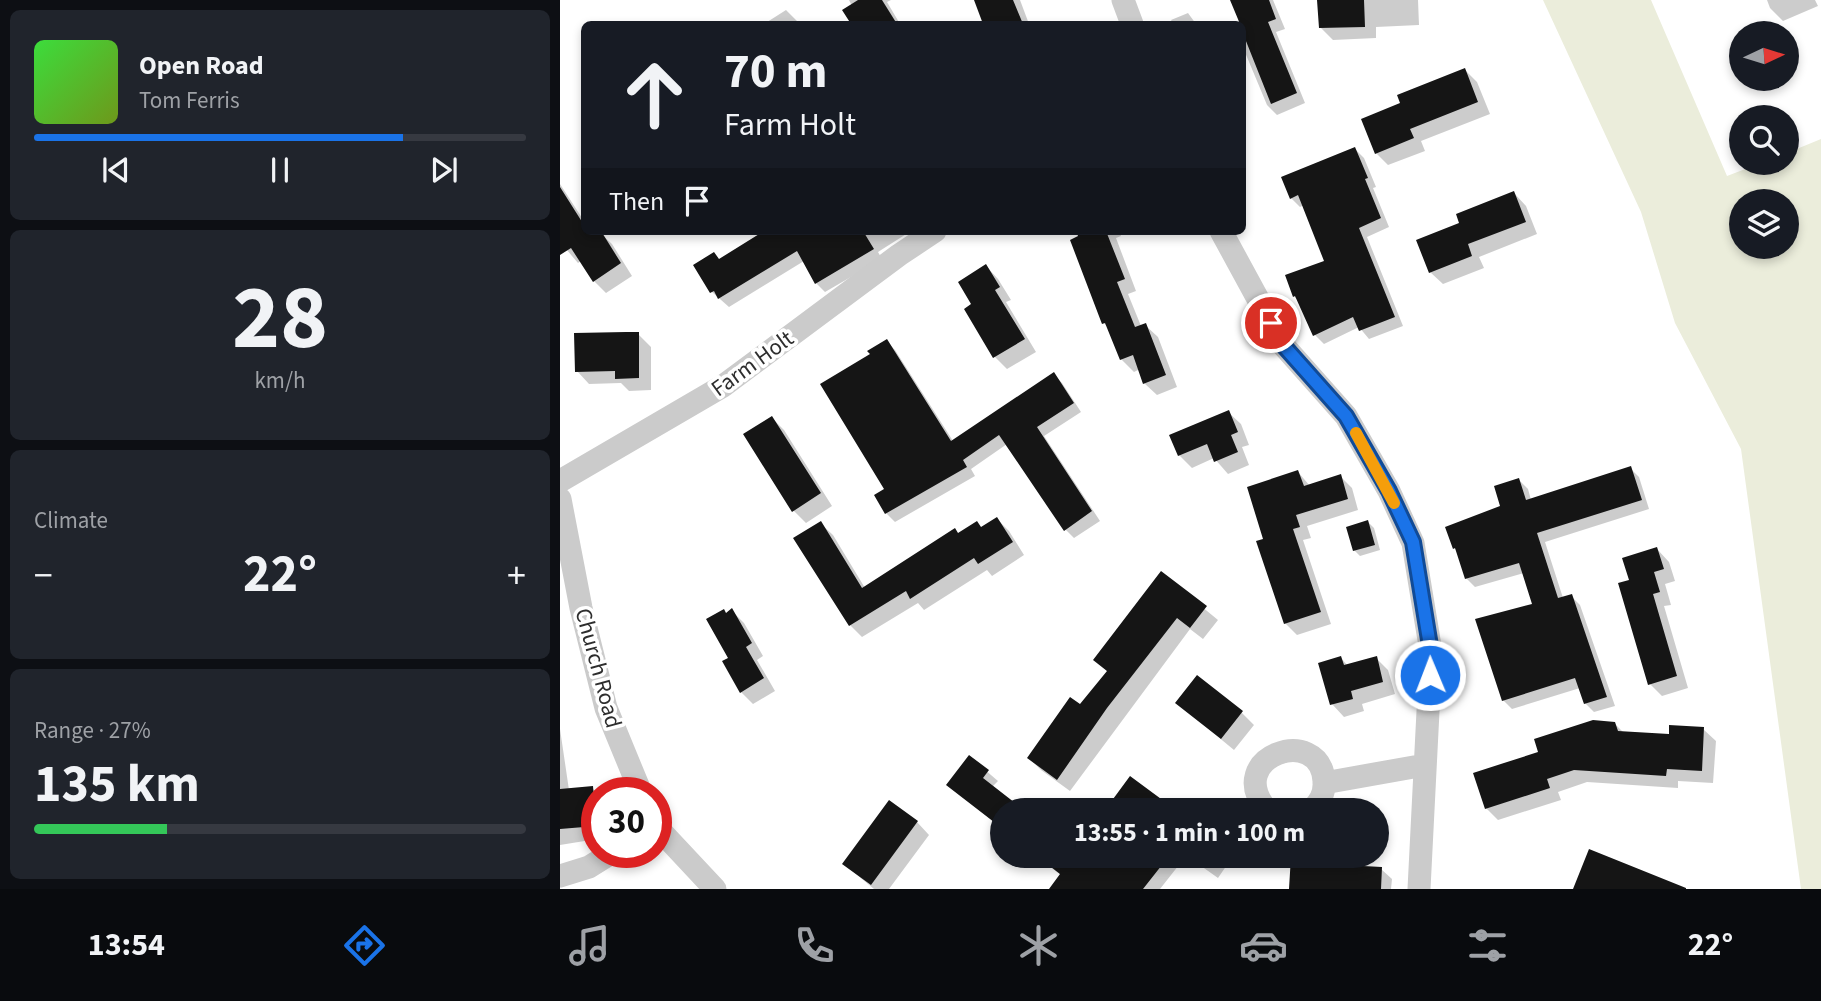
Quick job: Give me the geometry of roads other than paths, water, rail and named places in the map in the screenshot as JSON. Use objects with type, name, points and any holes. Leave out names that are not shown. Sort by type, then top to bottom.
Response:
[{"type":"street","points":[[1123,0],[1131,21]]},
{"type":"street","name":"Farm Holt","points":[[560,481],[723,386],[928,235]]},
{"type":"street","points":[[1223,235],[1283,345],[1346,416],[1389,491],[1413,542],[1431,652],[1419,889]]},
{"type":"street","name":"Church Road","points":[[560,499],[606,708],[634,777]]},
{"type":"street","points":[[1259,798],[1257,775],[1262,764],[1278,752],[1299,751],[1318,764],[1324,783],[1321,798]]},
{"type":"street","points":[[1324,783],[1425,765]]},
{"type":"street","points":[[672,843],[715,889]]},
{"type":"street","points":[[560,876],[586,868]]}]
